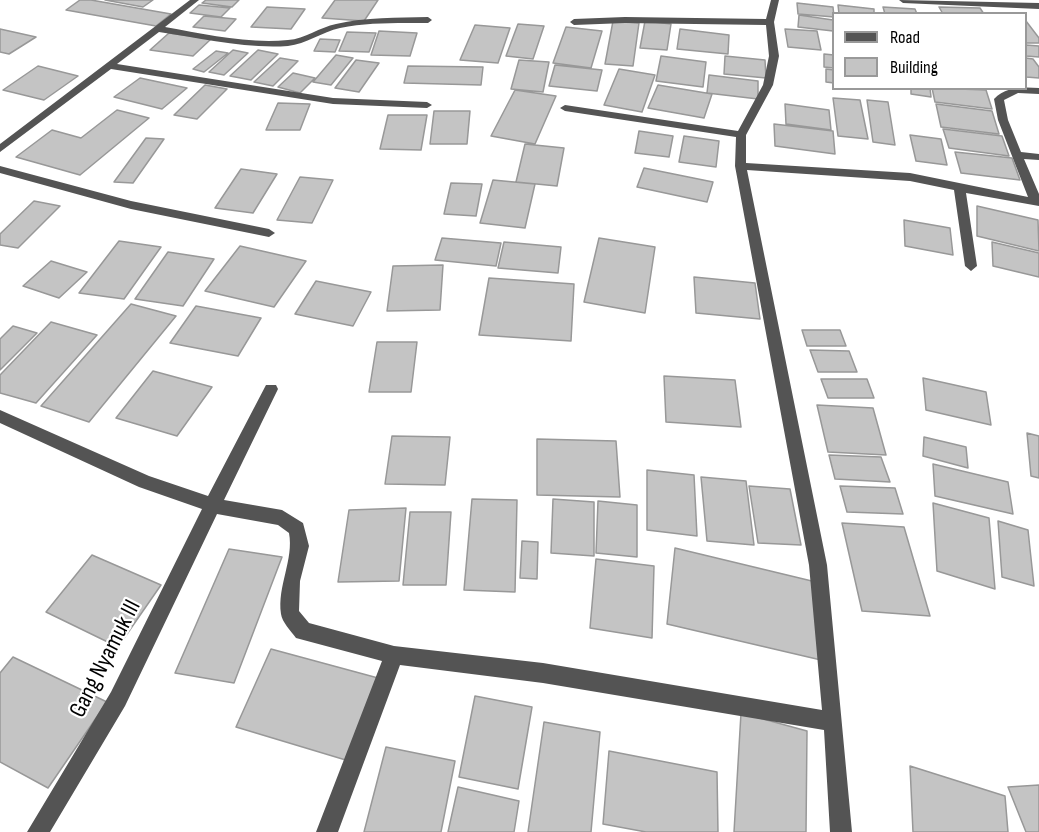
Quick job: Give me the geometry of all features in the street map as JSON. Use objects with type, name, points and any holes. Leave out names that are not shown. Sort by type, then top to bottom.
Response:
[{"type":"street","points":[[0,148],[195,0]]},
{"type":"street","points":[[775,0],[770,22],[774,56],[768,85],[741,135],[741,166],[818,565],[833,722],[840,832]]},
{"type":"street","points":[[903,0],[1039,6]]},
{"type":"street","points":[[158,29],[239,40],[288,43],[300,41],[326,29],[346,25],[428,20]]},
{"type":"street","points":[[574,22],[625,20],[770,22]]},
{"type":"street","points":[[111,66],[333,101],[427,105]]},
{"type":"street","points":[[741,166],[909,177],[998,196],[1037,201],[1004,120],[999,99],[1006,92],[1039,91]]},
{"type":"street","points":[[565,108],[741,135]]},
{"type":"street","points":[[1019,154],[1039,157]]},
{"type":"street","points":[[0,169],[131,205],[269,233]]},
{"type":"street","points":[[959,186],[971,266]]},
{"type":"street","name":"Gang Nyamuk III","points":[[38,832],[118,699],[271,389]]},
{"type":"street","points":[[0,416],[145,482],[212,505],[282,518],[297,529],[300,546],[291,581],[290,614],[303,631],[394,655],[543,673],[833,722]]},
{"type":"street","points":[[327,832],[394,655]]},
{"type":"building","points":[[80,0],[171,14],[156,26],[66,10]]},
{"type":"building","points":[[105,0],[153,0],[143,7]]},
{"type":"building","points":[[206,0],[239,0],[232,7],[202,3]]},
{"type":"building","points":[[335,0],[378,0],[364,21],[322,18]]},
{"type":"building","points":[[797,3],[833,7],[832,17],[798,14]]},
{"type":"building","points":[[199,5],[230,8],[221,17],[190,13]]},
{"type":"building","points":[[838,5],[874,9],[874,12],[839,12]]},
{"type":"building","points":[[267,7],[305,9],[291,29],[251,27]]},
{"type":"building","points":[[883,7],[915,9],[916,12],[884,12]]},
{"type":"building","points":[[939,7],[980,8],[983,12],[942,12]]},
{"type":"building","points":[[799,15],[832,20],[832,31],[798,27]]},
{"type":"building","points":[[204,16],[236,19],[225,31],[193,27]]},
{"type":"building","points":[[613,21],[639,23],[633,66],[605,64]]},
{"type":"building","points":[[645,21],[671,24],[667,50],[640,48]]},
{"type":"building","points":[[1027,22],[1039,38],[1039,43],[1027,43]]},
{"type":"building","points":[[518,24],[544,26],[533,59],[506,56]]},
{"type":"building","points":[[475,25],[510,28],[498,63],[460,60]]},
{"type":"building","points":[[566,27],[602,31],[591,68],[553,63]]},
{"type":"building","points":[[0,29],[36,37],[9,54],[0,52]]},
{"type":"building","points":[[680,29],[729,35],[728,54],[677,49]]},
{"type":"building","points":[[785,29],[817,31],[821,50],[788,47]]},
{"type":"building","points":[[379,31],[417,33],[410,56],[371,55]]},
{"type":"building","points":[[347,32],[376,33],[369,52],[339,51]]},
{"type":"building","points":[[169,33],[211,39],[193,56],[150,50]]},
{"type":"building","points":[[320,39],[340,40],[335,52],[314,51]]},
{"type":"building","points":[[1027,45],[1039,46],[1039,57],[1027,56]]},
{"type":"building","points":[[233,50],[248,53],[224,75],[209,72]]},
{"type":"building","points":[[258,50],[278,54],[251,80],[230,76]]},
{"type":"building","points":[[216,51],[228,53],[204,72],[193,69]]},
{"type":"building","points":[[824,54],[832,55],[832,68],[824,67]]},
{"type":"building","points":[[336,55],[353,58],[331,85],[313,82]]},
{"type":"building","points":[[661,56],[706,62],[703,87],[656,81]]},
{"type":"building","points":[[725,56],[765,60],[766,78],[724,74]]},
{"type":"building","points":[[280,58],[298,61],[273,86],[254,82]]},
{"type":"building","points":[[1027,58],[1033,59],[1039,67],[1039,78],[1027,77]]},
{"type":"building","points":[[356,60],[379,63],[359,92],[335,88]]},
{"type":"building","points":[[519,60],[549,62],[543,92],[511,89]]},
{"type":"building","points":[[555,65],[602,70],[597,91],[549,86]]},
{"type":"building","points":[[38,66],[78,76],[44,100],[3,90]]},
{"type":"building","points":[[408,66],[483,67],[481,85],[404,83]]},
{"type":"building","points":[[619,69],[655,75],[642,112],[604,105]]},
{"type":"building","points":[[826,69],[832,70],[832,83],[826,82]]},
{"type":"building","points":[[293,73],[315,78],[300,93],[278,87]]},
{"type":"building","points":[[709,75],[758,81],[758,99],[707,93]]},
{"type":"building","points":[[140,78],[187,88],[162,109],[114,97]]},
{"type":"building","points":[[205,85],[227,89],[197,119],[174,115]]},
{"type":"building","points":[[658,85],[712,94],[704,118],[648,108]]},
{"type":"building","points":[[515,90],[556,96],[535,144],[491,136]]},
{"type":"building","points":[[911,90],[930,90],[931,97],[911,94]]},
{"type":"building","points":[[932,90],[986,90],[992,109],[935,102]]},
{"type":"building","points":[[833,98],[860,100],[868,139],[838,136]]},
{"type":"building","points":[[867,100],[888,102],[895,145],[873,142]]},
{"type":"building","points":[[278,103],[310,104],[300,130],[266,130]]},
{"type":"building","points":[[785,104],[829,110],[831,130],[786,124]]},
{"type":"building","points":[[936,104],[992,111],[999,134],[941,127]]},
{"type":"building","points":[[117,110],[149,118],[80,175],[16,157],[52,130],[81,138]]},
{"type":"building","points":[[434,111],[470,111],[467,144],[430,144]]},
{"type":"building","points":[[388,115],[427,115],[421,150],[380,149]]},
{"type":"building","points":[[774,124],[833,131],[835,154],[775,146]]},
{"type":"building","points":[[943,129],[1002,136],[1009,156],[949,148]]},
{"type":"building","points":[[639,131],[673,136],[669,157],[635,153]]},
{"type":"building","points":[[910,135],[941,139],[947,165],[916,161]]},
{"type":"building","points":[[684,136],[719,141],[716,167],[679,162]]},
{"type":"building","points":[[146,138],[164,139],[133,183],[114,182]]},
{"type":"building","points":[[525,144],[564,148],[557,186],[516,182]]},
{"type":"building","points":[[955,152],[1012,158],[1020,180],[961,173]]},
{"type":"building","points":[[644,168],[713,182],[707,202],[637,187]]},
{"type":"building","points":[[241,169],[277,174],[253,213],[215,208]]},
{"type":"building","points":[[300,177],[333,180],[312,223],[277,220]]},
{"type":"building","points":[[493,180],[535,184],[525,228],[480,223]]},
{"type":"building","points":[[451,183],[482,184],[476,216],[444,214]]},
{"type":"building","points":[[34,201],[60,206],[18,248],[0,245],[0,234]]},
{"type":"building","points":[[977,206],[1038,220],[1039,251],[977,236]]},
{"type":"building","points":[[904,220],[950,228],[953,255],[905,246]]},
{"type":"building","points":[[442,238],[501,243],[496,266],[435,260]]},
{"type":"building","points":[[599,238],[655,247],[645,313],[584,302]]},
{"type":"building","points":[[119,241],[161,247],[124,299],[79,293]]},
{"type":"building","points":[[504,242],[561,247],[558,273],[498,268]]},
{"type":"building","points":[[992,242],[1039,253],[1039,277],[993,266]]},
{"type":"building","points":[[240,246],[306,261],[274,307],[205,291]]},
{"type":"building","points":[[168,252],[214,259],[183,306],[135,299]]},
{"type":"building","points":[[51,261],[87,272],[59,298],[23,286]]},
{"type":"building","points":[[443,265],[440,310],[387,311],[393,266]]},
{"type":"building","points":[[694,277],[755,283],[760,319],[696,313]]},
{"type":"building","points":[[489,278],[574,284],[571,341],[479,335]]},
{"type":"building","points":[[316,281],[371,292],[353,326],[295,314]]},
{"type":"building","points":[[131,304],[176,316],[89,422],[41,406]]},
{"type":"building","points":[[196,306],[261,318],[238,356],[170,343]]},
{"type":"building","points":[[51,322],[97,335],[36,403],[0,393],[0,375]]},
{"type":"building","points":[[13,326],[37,333],[0,370],[0,339]]},
{"type":"building","points":[[802,330],[840,330],[846,346],[807,346]]},
{"type":"building","points":[[377,342],[417,342],[411,392],[369,392]]},
{"type":"building","points":[[810,350],[849,351],[857,372],[818,372]]},
{"type":"building","points":[[153,371],[212,387],[177,436],[116,418]]},
{"type":"building","points":[[664,376],[735,380],[741,427],[666,422]]},
{"type":"building","points":[[923,378],[986,392],[991,425],[926,410]]},
{"type":"building","points":[[821,379],[867,379],[874,398],[828,398]]},
{"type":"building","points":[[817,405],[873,408],[886,455],[828,452]]},
{"type":"building","points":[[1027,433],[1039,436],[1039,478],[1031,476]]},
{"type":"building","points":[[392,436],[450,437],[445,485],[385,484]]},
{"type":"building","points":[[924,437],[966,447],[968,468],[923,456]]},
{"type":"building","points":[[537,439],[616,441],[620,497],[537,495]]},
{"type":"building","points":[[829,455],[881,457],[890,482],[835,479]]},
{"type":"building","points":[[933,464],[1008,482],[1013,514],[935,496]]},
{"type":"building","points":[[647,470],[694,475],[697,536],[647,530]]},
{"type":"building","points":[[701,477],[746,481],[754,545],[707,541]]},
{"type":"building","points":[[749,486],[790,489],[801,545],[758,543]]},
{"type":"building","points":[[840,486],[895,488],[903,514],[847,512]]},
{"type":"building","points":[[472,499],[517,500],[515,592],[464,590]]},
{"type":"building","points":[[553,499],[594,502],[594,556],[551,553]]},
{"type":"building","points":[[598,501],[637,505],[637,557],[596,553]]},
{"type":"building","points":[[933,503],[989,518],[995,589],[937,571]]},
{"type":"building","points":[[406,508],[399,581],[338,582],[349,510]]},
{"type":"building","points":[[410,512],[451,512],[446,585],[403,585]]},
{"type":"building","points":[[998,521],[1028,530],[1034,586],[1002,577]]},
{"type":"building","points":[[842,523],[904,527],[930,616],[862,611]]},
{"type":"building","points":[[522,541],[538,542],[537,579],[520,578]]},
{"type":"building","points":[[675,548],[816,582],[821,660],[667,624]]},
{"type":"building","points":[[229,549],[282,557],[234,683],[175,673]]},
{"type":"building","points":[[92,555],[161,585],[118,647],[46,612]]},
{"type":"building","points":[[596,559],[654,566],[652,638],[590,628]]},
{"type":"building","points":[[271,649],[378,678],[349,761],[236,727]]},
{"type":"building","points":[[13,657],[107,702],[48,788],[0,762],[0,673]]},
{"type":"building","points":[[475,696],[532,707],[518,789],[459,777]]},
{"type":"building","points":[[741,713],[807,731],[806,832],[734,832]]},
{"type":"building","points":[[544,722],[600,732],[591,832],[528,832]]},
{"type":"building","points":[[386,747],[455,761],[441,832],[364,832]]},
{"type":"building","points":[[609,751],[717,772],[718,832],[646,832],[603,824]]},
{"type":"building","points":[[910,766],[1005,796],[1008,832],[913,832]]},
{"type":"building","points":[[1039,785],[1039,832],[1026,832],[1008,787]]},
{"type":"building","points":[[458,787],[519,801],[514,832],[448,832]]}]
